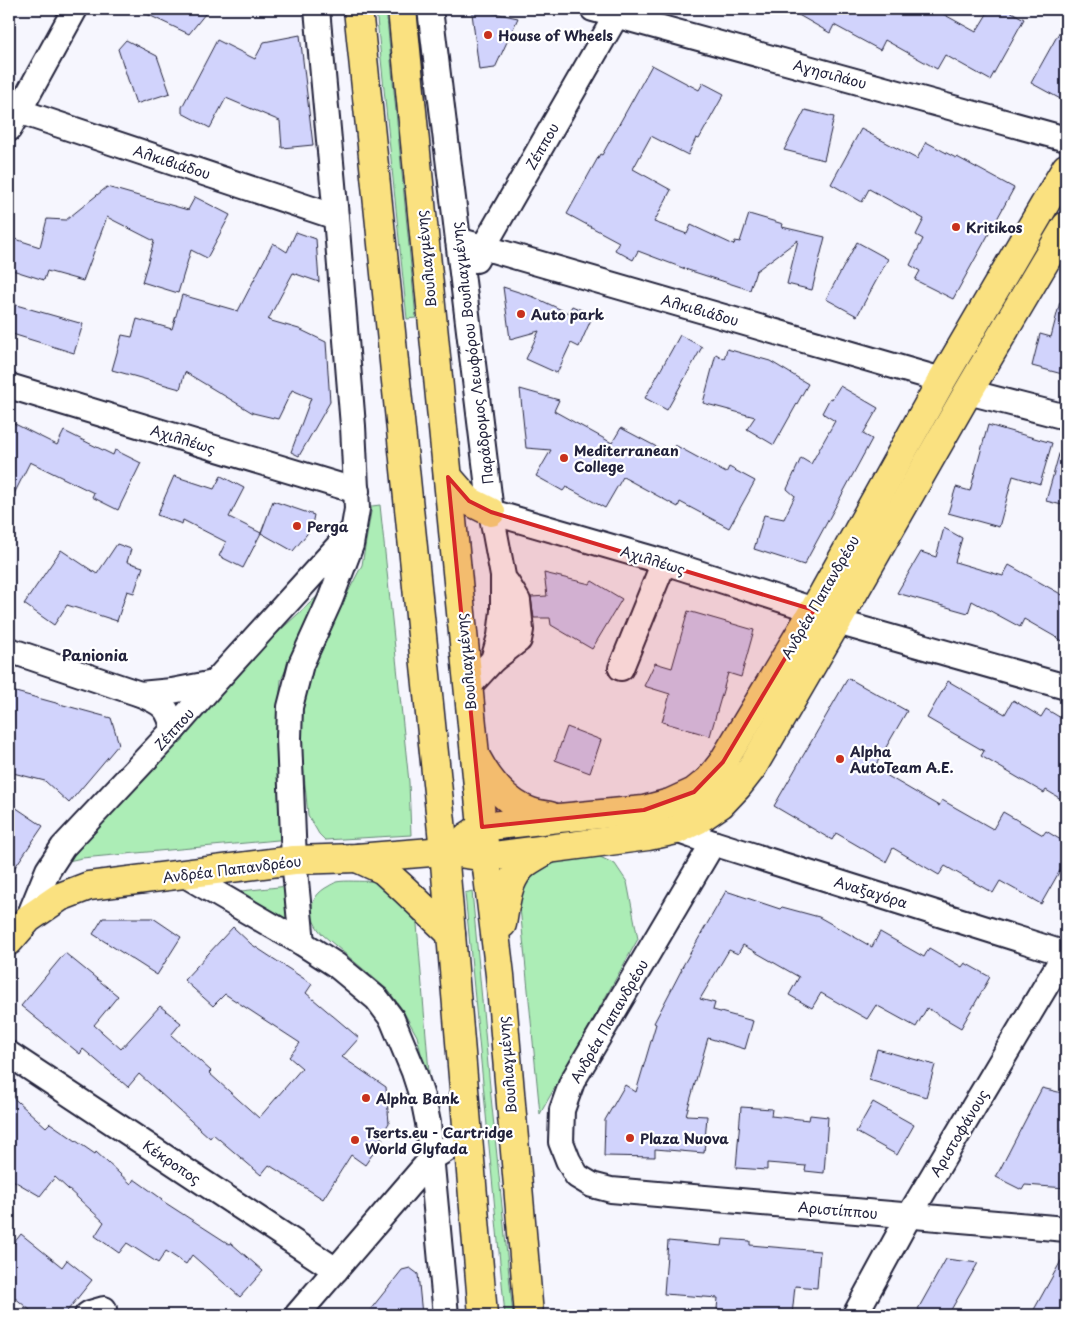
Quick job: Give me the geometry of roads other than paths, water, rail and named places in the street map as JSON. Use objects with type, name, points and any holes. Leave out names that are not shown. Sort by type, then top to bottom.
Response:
[{"type":"main road","points":[[358,9],[444,851],[483,1315]]},
{"type":"main road","name":"Βουλιαγμένης","points":[[402,9],[482,828],[500,975],[529,1315]]},
{"type":"main road","name":"Ανδρέα Παπανδρέου","points":[[28,918],[60,897],[89,886],[294,860],[357,858],[444,851],[486,857],[548,849],[648,836],[676,830],[699,819],[721,804],[752,768],[942,380],[1066,168]]},
{"type":"main road","name":"Ανδρέα Παπανδρέου","points":[[444,851],[482,828],[644,810],[670,803],[694,792],[709,780],[826,616],[968,392],[1066,226]]},
{"type":"main road","points":[[448,477],[469,500],[491,512]]},
{"type":"main road","points":[[476,757],[482,769],[493,783],[516,805],[530,811],[559,818]]},
{"type":"main road","points":[[500,975],[500,933],[507,893],[512,879],[525,864],[548,849]]},
{"type":"main road","points":[[357,858],[383,870],[451,934]]},
{"type":"main road","name":"Ζέππου","points":[[9,940],[28,918]]},
{"type":"street","points":[[12,116],[75,9]]},
{"type":"street","points":[[302,943],[294,860],[289,738],[290,707],[302,664],[346,562],[355,528],[357,509],[353,426],[317,9]]},
{"type":"street","name":"Παράδρομος Λεωφόρου Βουλιαγμένης","points":[[430,9],[491,512],[503,576],[503,611],[500,636],[493,660],[468,686]]},
{"type":"street","name":"Αγησιλάου","points":[[593,9],[618,12],[1066,140]]},
{"type":"street","name":"Ζέππου","points":[[463,283],[618,12]]},
{"type":"street","name":"Αλκιβιάδου","points":[[12,116],[336,217]]},
{"type":"street","name":"Αλκιβιάδου","points":[[458,240],[942,380]]},
{"type":"street","name":"Αχιλλέως","points":[[9,386],[357,491]]},
{"type":"street","points":[[968,392],[1066,418]]},
{"type":"street","name":"Αχιλλέως","points":[[491,512],[664,562],[826,616],[1066,687]]},
{"type":"street","name":"Ζέππου","points":[[28,918],[48,870],[64,847],[173,730],[355,528]]},
{"type":"street","points":[[621,668],[664,562]]},
{"type":"street","points":[[9,650],[140,694],[161,704],[171,716],[173,730]]},
{"type":"street","points":[[140,694],[172,691],[214,683]]},
{"type":"street","name":"Αναξαγόρα","points":[[676,830],[1066,953]]},
{"type":"street","name":"Ανδρέα Παπανδρέου","points":[[610,1190],[592,1185],[577,1176],[561,1142],[562,1110],[572,1082],[713,843]]},
{"type":"street","points":[[185,874],[336,965],[377,998],[392,1019],[414,1072],[428,1123],[446,1315]]},
{"type":"street","name":"Αριστοφάνους","points":[[855,1315],[909,1216],[1066,953]]},
{"type":"street","name":"Κέκροπος","points":[[9,1054],[336,1270]]},
{"type":"street","points":[[298,1315],[432,1158],[468,1136]]},
{"type":"street","name":"Αριστίππου","points":[[610,1190],[1066,1230]]},
{"type":"place","name":"House of Wheels","points":[[488,35]]},
{"type":"place","name":"Kritikos","points":[[956,227]]},
{"type":"place","name":"Auto park","points":[[521,314]]},
{"type":"place","name":"Mediterranean College","points":[[564,458]]},
{"type":"place","name":"Perga","points":[[297,526]]},
{"type":"place","name":"Alpha AutoTeam Α.Ε.","points":[[840,759]]},
{"type":"place","name":"Alpha Bank","points":[[366,1098]]},
{"type":"place","name":"Plaza Nuova","points":[[630,1138]]},
{"type":"place","name":"Tserts.eu - Cartridge World Glyfada","points":[[355,1140]]},
{"type":"district","name":"Panionia","points":[[95,654]]}]
